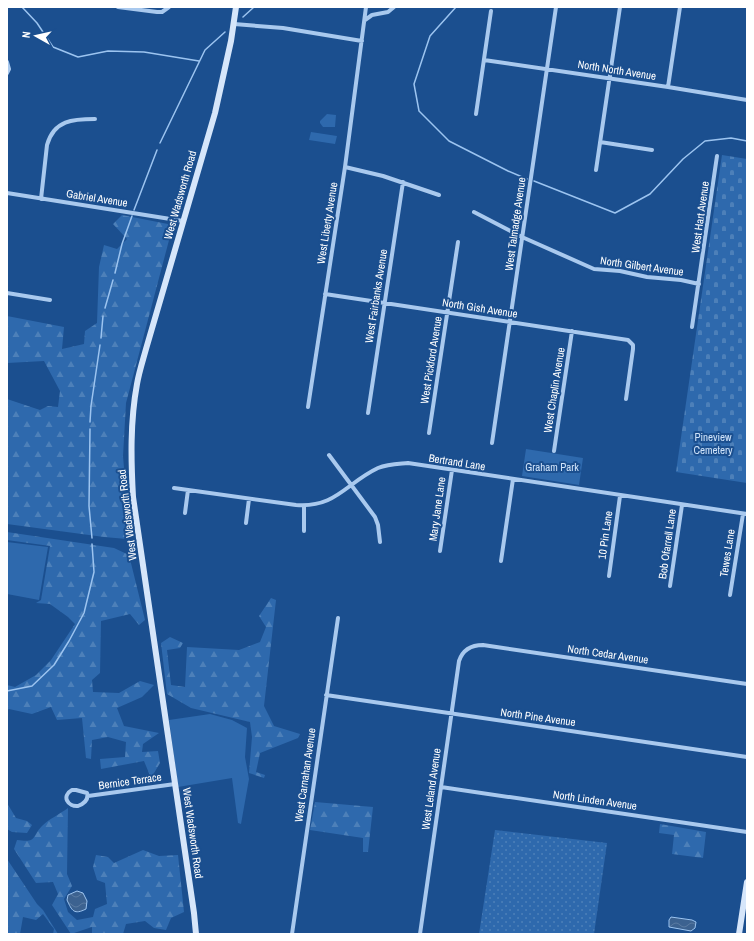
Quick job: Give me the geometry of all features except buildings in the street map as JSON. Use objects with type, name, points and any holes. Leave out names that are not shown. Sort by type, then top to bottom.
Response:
[{"type":"main road","name":"West Wadsworth Road","points":[[196,934],[133,497],[131,460],[132,424],[137,385],[147,343],[219,98],[231,41],[236,7]]},
{"type":"main road","points":[[740,934],[747,882]]},
{"type":"street","points":[[118,7],[162,12],[169,7]]},
{"type":"street","name":"West Liberty Avenue","points":[[308,407],[345,167],[366,7]]},
{"type":"street","points":[[364,20],[372,15],[388,12],[394,7]]},
{"type":"street","name":"West Talmadge Avenue","points":[[492,443],[556,7]]},
{"type":"street","points":[[596,170],[620,7]]},
{"type":"street","points":[[668,87],[680,7]]},
{"type":"street","points":[[476,114],[491,11]]},
{"type":"street","points":[[234,24],[283,28],[362,41]]},
{"type":"street","name":"North North Avenue","points":[[484,60],[747,100]]},
{"type":"street","points":[[7,62],[9,66],[7,73]]},
{"type":"street","points":[[41,199],[47,145],[52,132],[62,124],[69,121],[76,119],[95,119]]},
{"type":"street","points":[[600,142],[652,150]]},
{"type":"street","name":"West Hart Avenue","points":[[692,327],[717,156]]},
{"type":"street","points":[[345,167],[383,176],[439,195]]},
{"type":"street","name":"West Fairbanks Avenue","points":[[368,413],[403,182]]},
{"type":"street","name":"Gabriel Avenue","points":[[7,194],[183,221]]},
{"type":"street","name":"North Gilbert Avenue","points":[[474,212],[522,237],[594,269],[620,271],[647,277],[681,280],[699,284]]},
{"type":"street","name":"West Pickford Avenue","points":[[429,434],[458,242]]},
{"type":"street","points":[[7,293],[50,300]]},
{"type":"street","name":"North Gish Avenue","points":[[325,294],[622,338],[630,342],[633,349],[626,399]]},
{"type":"street","name":"West Chaplin Avenue","points":[[554,451],[572,331]]},
{"type":"street","points":[[329,455],[375,517],[378,525],[380,542]]},
{"type":"street","name":"Bertrand Lane","points":[[174,488],[304,506],[321,504],[341,494],[377,468],[394,464],[408,463],[745,514]]},
{"type":"street","name":"Mary Jane Lane","points":[[440,551],[452,470]]},
{"type":"street","points":[[501,561],[513,479]]},
{"type":"street","points":[[185,513],[188,490]]},
{"type":"street","name":"10 Pin Lane","points":[[609,576],[620,496]]},
{"type":"street","points":[[246,522],[249,499]]},
{"type":"street","name":"Bob Ofarrell Lane","points":[[670,586],[682,504]]},
{"type":"street","points":[[304,506],[304,531]]},
{"type":"street","name":"Tewes Lane","points":[[730,595],[745,514]]},
{"type":"street","name":"West Carnahan Avenue","points":[[292,934],[338,618]]},
{"type":"street","name":"North Cedar Avenue","points":[[467,649],[474,645],[483,645],[747,684]]},
{"type":"street","name":"West Leland Avenue","points":[[420,934],[459,661],[460,656],[467,649]]},
{"type":"street","name":"North Pine Avenue","points":[[326,695],[747,757]]},
{"type":"street","name":"Bernice Terrace","points":[[88,796],[175,784]]},
{"type":"street","name":"North Linden Avenue","points":[[441,786],[747,832]]},
{"type":"street","points":[[76,790],[87,793],[88,796],[84,803],[78,806],[71,806],[66,797],[69,791],[76,790]]},
{"type":"green space","points":[[327,114],[336,115],[335,127],[323,127],[320,123],[320,121]]},
{"type":"green space","points":[[311,132],[337,136],[335,144],[309,140]]},
{"type":"green space","name":"Pineview Cemetery","points":[[722,155],[747,159],[747,483],[676,472]]},
{"type":"green space","points":[[122,215],[173,225],[126,403],[123,456],[129,528],[127,539],[7,524],[7,399],[40,410],[48,406],[58,407],[60,391],[44,361],[7,363],[7,316],[64,327],[62,349],[84,344],[85,331],[97,323],[99,267],[104,245],[117,249],[127,239],[113,224]]},
{"type":"green space","name":"Graham Park","points":[[526,449],[583,458],[579,485],[522,476]]},
{"type":"green space","points":[[7,532],[114,548],[129,555],[145,620],[139,625],[130,614],[101,621],[100,673],[92,680],[93,692],[119,693],[140,681],[154,685],[142,697],[117,708],[124,726],[159,733],[143,744],[142,752],[158,751],[160,763],[151,778],[144,761],[101,769],[100,759],[125,757],[126,742],[108,737],[92,740],[91,759],[86,758],[82,718],[57,720],[51,707],[32,714],[9,709],[7,710],[7,685],[15,687],[36,675],[51,660],[75,624],[50,604],[36,603],[41,600],[50,546],[7,540]]},
{"type":"green space","points":[[7,542],[48,547],[39,600],[7,594]]},
{"type":"green space","points":[[271,598],[276,600],[264,706],[274,726],[300,734],[298,738],[260,753],[256,772],[265,775],[264,778],[249,773],[252,737],[250,722],[191,708],[167,694],[161,643],[170,637],[183,643],[180,648],[167,650],[171,685],[185,687],[187,647],[239,650],[260,642],[266,627],[259,616]]},
{"type":"green space","points":[[210,714],[232,720],[247,728],[245,757],[249,779],[241,824],[238,823],[232,778],[178,787],[169,720]]},
{"type":"green space","points":[[315,802],[373,807],[368,852],[363,852],[363,838],[310,830]]},
{"type":"green space","points":[[7,803],[16,818],[27,821],[32,825],[27,833],[12,832],[7,829]]},
{"type":"green space","points":[[68,808],[67,874],[72,886],[64,899],[68,912],[77,920],[93,917],[95,909],[107,904],[105,883],[97,880],[93,867],[96,855],[108,857],[114,863],[143,850],[159,856],[178,855],[184,912],[171,918],[166,930],[154,928],[145,921],[126,924],[123,934],[92,934],[92,927],[71,934],[52,905],[58,894],[53,882],[36,883],[14,849],[17,840],[31,840],[45,823]]},
{"type":"green space","points":[[660,824],[706,832],[703,858],[672,854],[674,835],[659,833]]},
{"type":"green space","points":[[495,830],[607,843],[594,934],[479,934]]},
{"type":"green space","points":[[7,859],[58,934],[53,934],[54,929],[43,914],[36,920],[23,917],[20,934],[7,934]]},
{"type":"water","points":[[77,891],[83,893],[87,901],[86,909],[79,912],[74,911],[70,907],[67,900],[68,895]]},
{"type":"water","points":[[671,917],[692,920],[696,922],[695,928],[691,931],[669,927],[669,920]]},
{"type":"waterway","points":[[22,7],[37,23],[53,47],[78,57],[108,51],[144,52],[199,61]]},
{"type":"waterway","points":[[243,17],[254,7]]},
{"type":"waterway","points":[[456,7],[430,36],[414,84],[419,111],[449,141],[527,179]]},
{"type":"waterway","points":[[160,143],[205,50],[225,32]]},
{"type":"waterway","points":[[534,181],[615,213],[650,194],[683,159],[705,141],[731,138],[747,141]]},
{"type":"waterway","points":[[134,210],[157,150]]},
{"type":"waterway","points":[[115,273],[122,244],[132,216]]},
{"type":"waterway","points":[[105,308],[113,280]]},
{"type":"waterway","points":[[101,338],[103,316]]},
{"type":"waterway","points":[[90,422],[100,345]]},
{"type":"waterway","points":[[90,429],[89,506],[92,538]]},
{"type":"waterway","points":[[7,691],[32,686],[54,665],[69,641],[84,613],[94,572],[92,544]]}]
